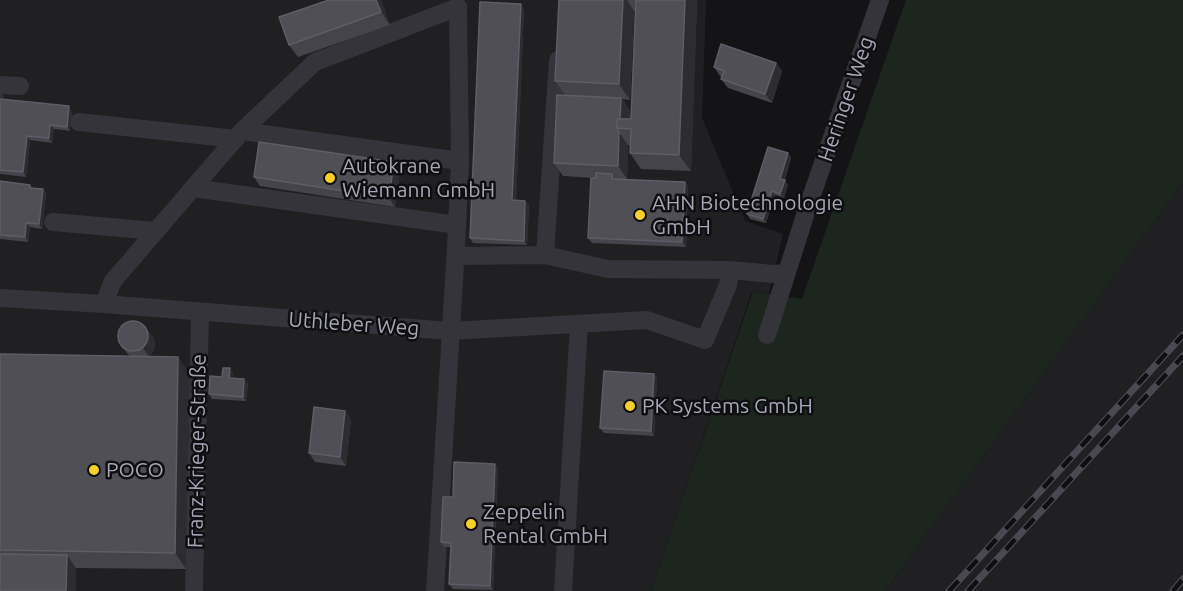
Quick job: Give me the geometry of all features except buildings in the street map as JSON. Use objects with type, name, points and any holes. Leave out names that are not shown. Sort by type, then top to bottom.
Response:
[{"type":"street","name":"Heringer Weg","points":[[767,335],[808,206],[880,0]]},
{"type":"street","points":[[104,304],[112,281],[239,135],[315,62],[459,3],[460,161],[435,591]]},
{"type":"street","points":[[545,255],[559,46]]},
{"type":"street","points":[[0,85],[20,86]]},
{"type":"street","points":[[79,122],[239,135],[460,161]]},
{"type":"street","points":[[193,188],[457,225]]},
{"type":"street","points":[[53,222],[156,231]]},
{"type":"street","points":[[456,256],[545,255],[608,269],[787,273]]},
{"type":"street","name":"Uthleber Weg","points":[[0,297],[450,331],[647,320],[705,340],[728,285],[730,270]]},
{"type":"street","name":"Franz-Krieger-Straße","points":[[194,591],[200,312]]},
{"type":"street","points":[[563,591],[579,324]]},
{"type":"shaded area","points":[[0,0],[706,0],[702,118],[745,221],[783,234],[769,293],[752,291],[651,591],[0,591]]},
{"type":"shaded area","points":[[906,0],[1183,0],[1183,182],[885,591],[651,591],[753,291],[802,299]]},
{"type":"shaded area","points":[[1183,182],[1183,591],[885,591]]},
{"type":"railway","points":[[949,591],[1183,335]]},
{"type":"railway","points":[[968,591],[1183,356]]},
{"type":"railway","points":[[1173,591],[1183,579]]},
{"type":"place","name":"Autokrane Wiemann GmbH","points":[[330,178]]},
{"type":"place","name":"AHN Biotechnologie GmbH","points":[[640,215]]},
{"type":"place","name":"PK Systems GmbH","points":[[630,406]]},
{"type":"place","name":"POCO","points":[[94,470]]},
{"type":"place","name":"Zeppelin Rental GmbH","points":[[471,524]]}]
